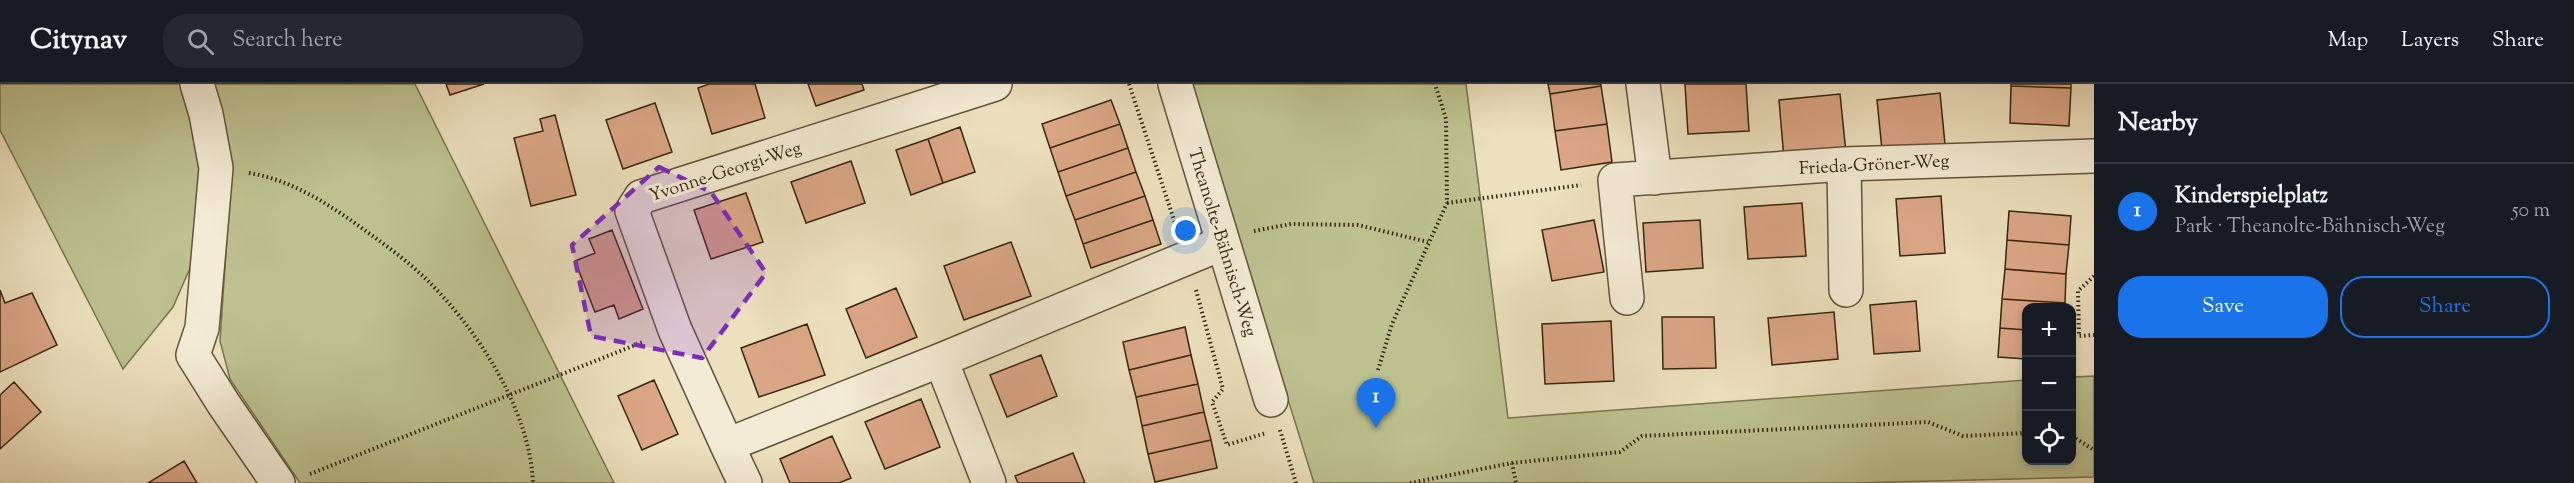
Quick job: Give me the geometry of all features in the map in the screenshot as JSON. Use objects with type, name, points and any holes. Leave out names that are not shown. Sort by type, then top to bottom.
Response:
[{"type":"street","points":[[197,84],[206,114],[216,168],[202,328],[193,355],[223,403],[290,480]]},
{"type":"street","name":"Yvonne-Georgi-Weg","points":[[745,483],[675,330],[632,211],[641,197],[995,84]]},
{"type":"street","name":"Theanolte-Bähnisch-Weg","points":[[1175,84],[1271,400]]},
{"type":"street","points":[[1643,84],[1655,178]]},
{"type":"street","name":"Frieda-Gröner-Weg","points":[[1615,180],[1844,164],[2094,156]]},
{"type":"street","points":[[1844,164],[1846,290]]},
{"type":"street","points":[[1615,180],[1627,298]]},
{"type":"street","points":[[727,445],[941,360],[1223,243]]},
{"type":"street","points":[[941,360],[989,483]]},
{"type":"path","points":[[1378,370],[1392,324],[1447,202],[1446,119],[1435,84]]},
{"type":"path","points":[[216,168],[269,176],[320,198],[424,277],[469,328],[509,394],[523,427],[533,483]]},
{"type":"path","points":[[1447,202],[1615,180]]},
{"type":"path","points":[[1223,243],[1246,233],[1291,224],[1358,225],[1428,242]]},
{"type":"path","points":[[2094,276],[2078,291],[2079,336],[2094,335]]},
{"type":"path","points":[[290,480],[675,330]]},
{"type":"path","points":[[1271,400],[1296,483]]},
{"type":"path","points":[[1410,483],[1512,463],[1620,452],[1642,436],[1928,422],[1963,436],[2022,433]]},
{"type":"path","points":[[2076,439],[2094,450]]},
{"type":"path","points":[[1512,463],[1516,483]]},
{"type":"highlighted area","points":[[659,167],[711,192],[766,273],[702,358],[591,336],[572,245]]},
{"type":"green space","points":[[0,84],[181,84],[186,94],[206,163],[201,243],[173,307],[123,369],[0,130]]},
{"type":"green space","points":[[213,84],[415,84],[614,483],[300,483],[230,379],[220,341],[231,178],[222,111]]},
{"type":"green space","points":[[1190,84],[1466,84],[1508,418],[2022,380],[2022,465],[2076,465],[2076,377],[2094,376],[2094,477],[1855,483],[1314,483]]},
{"type":"building","points":[[446,84],[484,84],[450,95]]},
{"type":"building","points":[[709,84],[755,84],[765,118],[712,134],[698,88]]},
{"type":"building","points":[[808,84],[862,84],[864,90],[816,106]]},
{"type":"building","points":[[1548,84],[1601,84],[1601,86],[1550,94]]},
{"type":"building","points":[[1685,84],[1746,84],[1749,131],[1688,134]]},
{"type":"building","points":[[2011,84],[2071,84],[2071,88],[2011,86]]},
{"type":"building","points":[[1601,86],[1607,124],[1555,131],[1550,94]]},
{"type":"building","points":[[2011,86],[2071,88],[2069,126],[2010,123]]},
{"type":"building","points":[[1940,93],[1945,144],[1882,150],[1877,100]]},
{"type":"building","points":[[1840,94],[1846,153],[1784,159],[1779,100]]},
{"type":"building","points":[[1111,100],[1120,124],[1050,148],[1042,124]]},
{"type":"building","points":[[655,103],[672,152],[623,169],[606,120]]},
{"type":"building","points":[[555,115],[576,195],[531,206],[514,138],[543,131],[540,119]]},
{"type":"building","points":[[1120,124],[1128,148],[1058,172],[1050,148]]},
{"type":"building","points":[[1607,124],[1612,162],[1561,170],[1555,131]]},
{"type":"building","points":[[960,127],[975,172],[943,183],[928,139]]},
{"type":"building","points":[[928,139],[943,183],[911,195],[896,150]]},
{"type":"building","points":[[1128,148],[1136,172],[1066,196],[1058,172]]},
{"type":"building","points":[[851,161],[865,203],[806,223],[791,182]]},
{"type":"building","points":[[1136,172],[1145,196],[1075,220],[1066,196]]},
{"type":"building","points":[[746,193],[763,242],[711,259],[694,210]]},
{"type":"building","points":[[1145,196],[1153,220],[1083,244],[1075,220]]},
{"type":"building","points":[[1941,196],[1945,253],[1900,256],[1896,199]]},
{"type":"building","points":[[1802,203],[1806,256],[1748,259],[1744,207]]},
{"type":"building","points":[[2009,211],[2071,216],[2069,245],[2007,240]]},
{"type":"building","points":[[1153,220],[1161,244],[1091,268],[1083,244]]},
{"type":"building","points":[[1594,220],[1604,272],[1552,281],[1542,230]]},
{"type":"building","points":[[1700,220],[1703,268],[1646,272],[1643,223]]},
{"type":"building","points":[[612,230],[643,309],[619,319],[614,305],[595,312],[575,261],[595,253],[589,239]]},
{"type":"building","points":[[2007,240],[2069,245],[2066,274],[2005,269]]},
{"type":"building","points":[[1011,242],[1031,296],[964,320],[944,266]]},
{"type":"building","points":[[2005,269],[2066,274],[2065,303],[2002,299]]},
{"type":"building","points":[[896,288],[917,337],[866,358],[846,309]]},
{"type":"building","points":[[0,290],[5,303],[32,293],[57,345],[0,372]]},
{"type":"building","points":[[2002,299],[2065,303],[2022,303],[2022,330],[2000,328]]},
{"type":"building","points":[[1916,301],[1920,351],[1874,354],[1870,305]]},
{"type":"building","points":[[1834,312],[1838,359],[1772,365],[1768,318]]},
{"type":"building","points":[[1662,317],[1714,317],[1716,368],[1663,369]]},
{"type":"building","points":[[1611,321],[1614,381],[1545,384],[1542,324]]},
{"type":"building","points":[[807,324],[825,375],[759,397],[741,348]]},
{"type":"building","points":[[1185,327],[1191,355],[1129,370],[1123,342]]},
{"type":"building","points":[[2000,328],[2022,330],[2022,359],[1998,357]]},
{"type":"building","points":[[1041,355],[1057,396],[1007,417],[990,375]]},
{"type":"building","points":[[1191,355],[1198,384],[1136,397],[1129,370]]},
{"type":"building","points":[[654,380],[678,434],[642,450],[618,396]]},
{"type":"building","points":[[14,382],[41,412],[0,449],[0,395]]},
{"type":"building","points":[[1198,384],[1204,412],[1142,426],[1136,397]]},
{"type":"building","points":[[921,399],[940,447],[885,469],[865,422]]},
{"type":"building","points":[[1204,412],[1211,440],[1148,454],[1142,426]]},
{"type":"building","points":[[832,436],[851,478],[839,483],[790,483],[780,459]]},
{"type":"building","points":[[1211,440],[1217,468],[1155,482],[1148,454]]},
{"type":"building","points":[[1073,453],[1085,483],[1018,483],[1015,476]]},
{"type":"building","points":[[184,461],[197,483],[148,483]]},
{"type":"place","name":"Kinderspielplatz","points":[[1376,428]]}]
